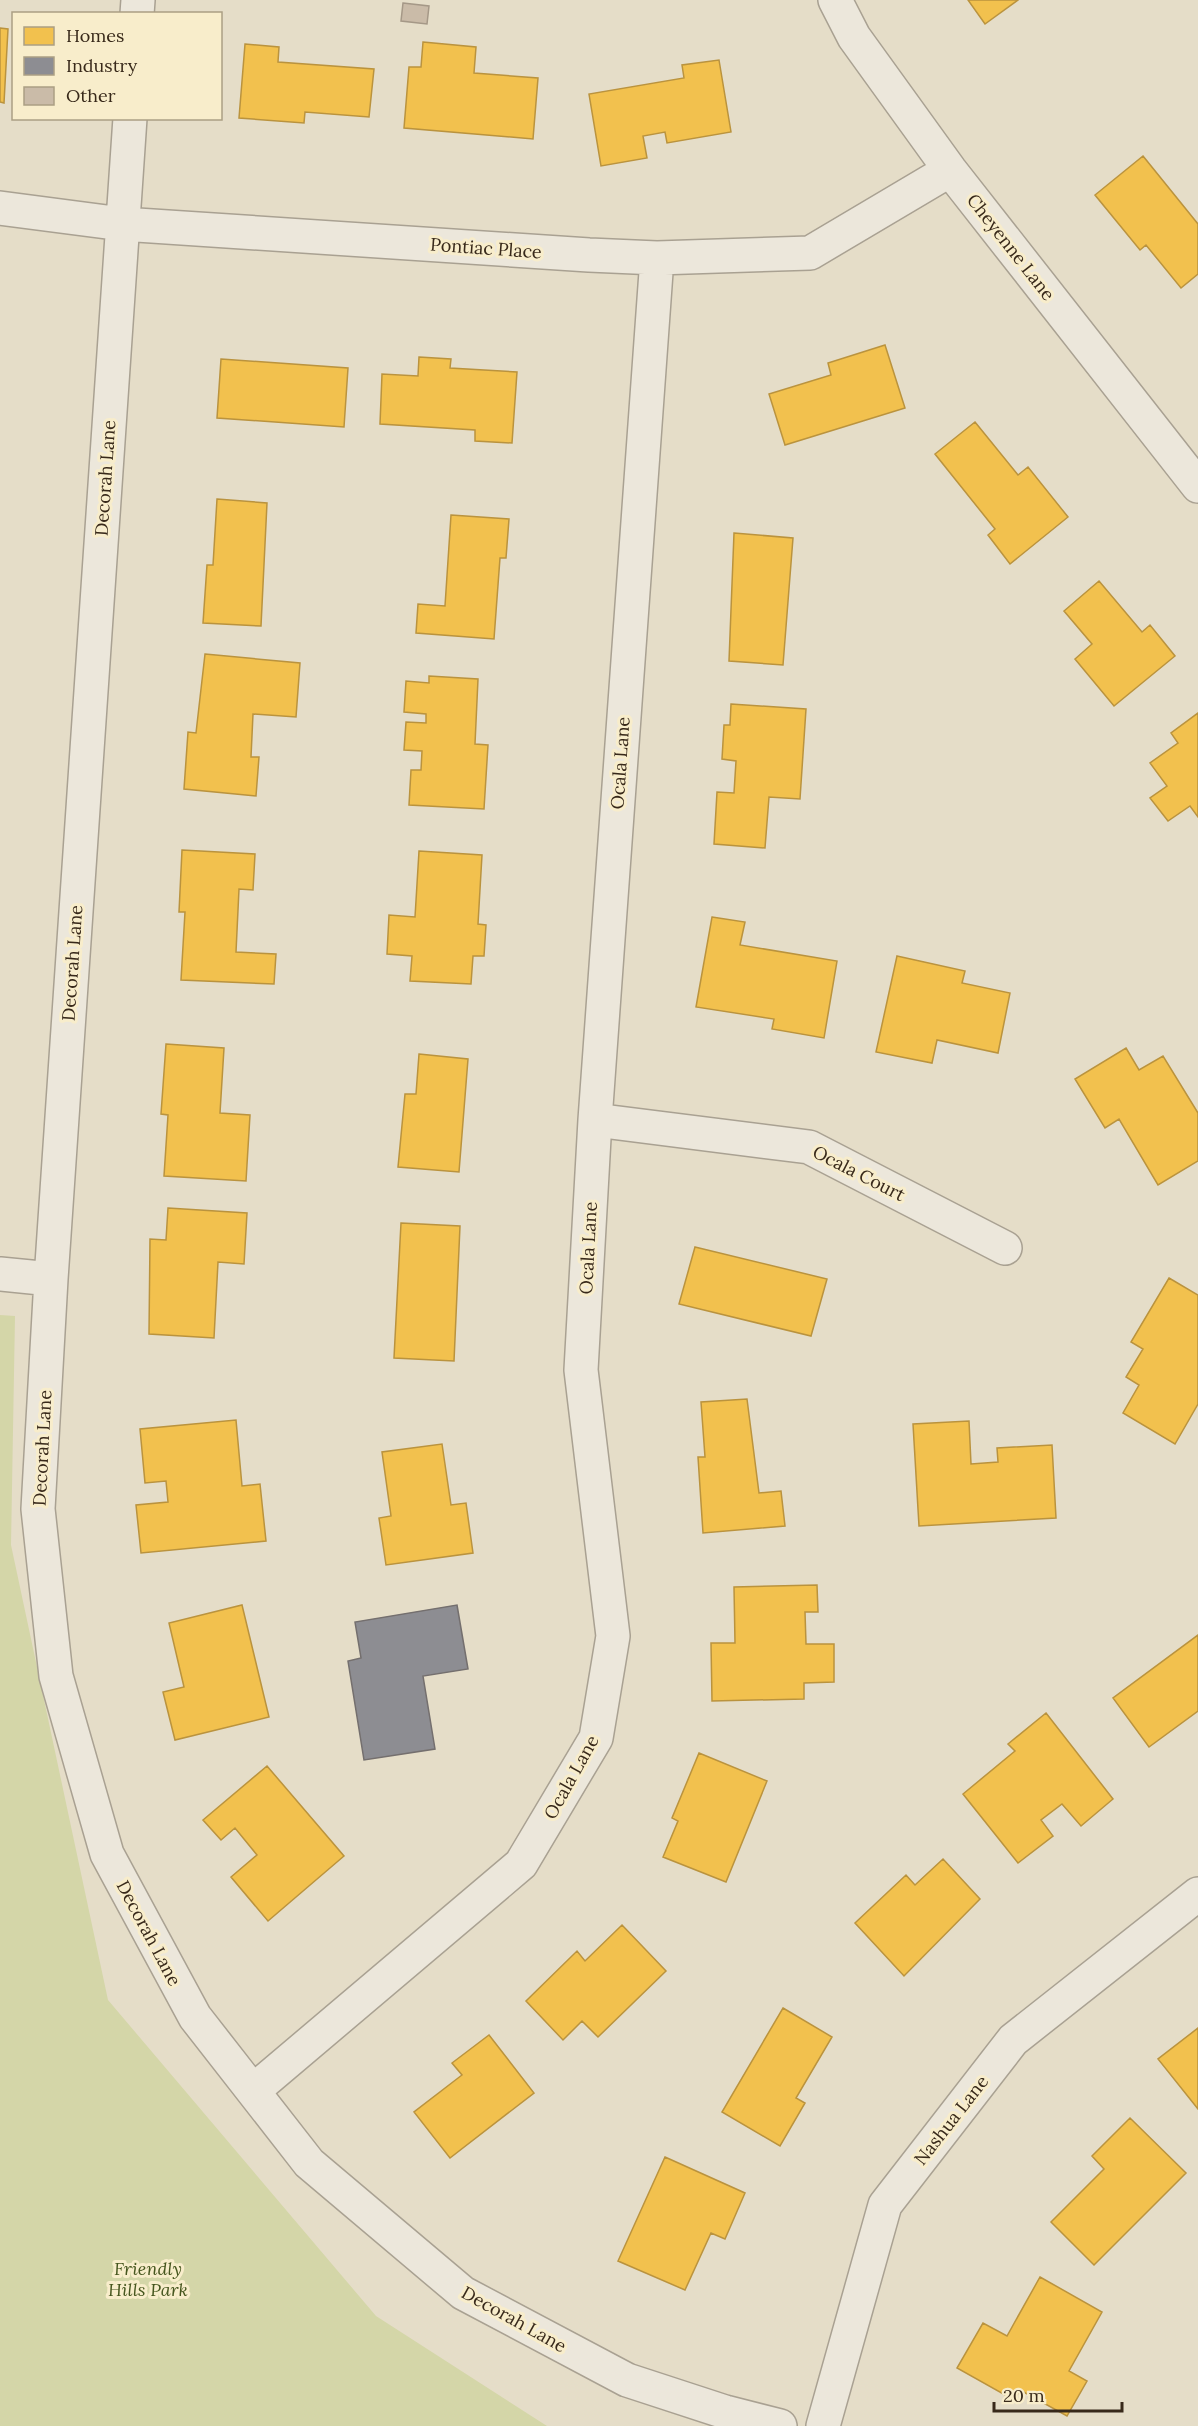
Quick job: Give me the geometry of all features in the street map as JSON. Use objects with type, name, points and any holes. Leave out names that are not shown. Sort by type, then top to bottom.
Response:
[{"type":"street","name":"Cheyenne Lane","points":[[835,0],[854,37],[950,170],[1198,486]]},
{"type":"street","name":"Decorah Lane","points":[[130,120],[51,1279],[38,1509],[56,1676],[107,1854],[195,2017],[309,2163],[463,2293],[627,2380],[725,2412],[780,2426]]},
{"type":"street","name":"Pontiac Place","points":[[0,208],[122,224],[657,258],[810,253],[950,170]]},
{"type":"street","name":"Ocala Lane","points":[[252,2091],[521,1864],[596,1738],[613,1636],[581,1370],[595,1120],[657,258]]},
{"type":"street","name":"Ocala Court","points":[[595,1120],[809,1147],[1005,1248]]},
{"type":"street","points":[[0,1274],[51,1279]]},
{"type":"street","name":"Nashua Lane","points":[[823,2426],[885,2205],[1013,2040],[1198,1894]]},
{"type":"green space","name":"Friendly Hills Park","points":[[0,1315],[15,1316],[11,1545],[108,2000],[376,2316],[547,2426],[0,2426]]},
{"type":"building: Homes","points":[[968,0],[1018,0],[985,24]]},
{"type":"building: Homes","points":[[0,28],[8,29],[4,103],[0,102]]},
{"type":"building: Homes","points":[[423,42],[476,47],[474,73],[538,78],[533,139],[404,128],[409,67],[421,67]]},
{"type":"building: Homes","points":[[245,44],[279,47],[278,62],[374,69],[369,117],[305,112],[304,123],[239,118]]},
{"type":"building: Homes","points":[[719,60],[731,132],[667,143],[665,132],[643,136],[647,158],[601,166],[589,94],[684,78],[682,65]]},
{"type":"building: Homes","points":[[1143,156],[1198,224],[1198,274],[1181,288],[1146,245],[1140,250],[1095,195]]},
{"type":"building: Homes","points":[[885,345],[905,408],[785,445],[769,394],[831,375],[828,363]]},
{"type":"building: Homes","points":[[419,357],[451,359],[450,368],[517,372],[512,443],[475,441],[475,430],[380,424],[382,374],[418,376]]},
{"type":"building: Homes","points":[[221,359],[348,368],[344,427],[217,418]]},
{"type":"building: Homes","points":[[975,422],[1018,475],[1028,467],[1068,517],[1010,564],[988,535],[995,529],[935,454]]},
{"type":"building: Homes","points":[[217,499],[267,503],[261,626],[203,623],[207,565],[213,565]]},
{"type":"building: Homes","points":[[451,515],[509,519],[506,558],[500,558],[494,639],[416,633],[418,604],[445,606]]},
{"type":"building: Homes","points":[[734,533],[793,538],[783,665],[729,661]]},
{"type":"building: Homes","points":[[1099,581],[1142,632],[1150,625],[1175,656],[1114,706],[1075,659],[1092,644],[1064,611]]},
{"type":"building: Homes","points":[[205,654],[300,663],[296,717],[253,714],[251,757],[259,757],[256,796],[184,789],[188,732],[196,733]]},
{"type":"building: Homes","points":[[429,676],[478,679],[475,744],[488,745],[484,809],[409,805],[411,770],[421,770],[422,751],[404,750],[406,722],[426,723],[426,714],[404,712],[406,681],[429,683]]},
{"type":"building: Homes","points":[[731,704],[806,709],[800,799],[769,797],[765,848],[714,844],[717,792],[734,793],[736,761],[722,759],[724,725],[730,725]]},
{"type":"building: Homes","points":[[1198,713],[1198,817],[1190,806],[1168,821],[1150,798],[1167,786],[1150,763],[1178,743],[1171,733]]},
{"type":"building: Homes","points":[[182,850],[255,854],[253,890],[239,889],[236,952],[276,954],[274,984],[181,980],[185,912],[179,912]]},
{"type":"building: Homes","points":[[419,851],[482,855],[478,924],[486,925],[484,956],[473,956],[471,984],[410,981],[412,956],[387,954],[389,915],[415,917]]},
{"type":"building: Homes","points":[[712,917],[745,922],[740,945],[837,961],[824,1038],[772,1029],[774,1019],[696,1007]]},
{"type":"building: Homes","points":[[897,956],[965,971],[962,983],[1010,993],[998,1053],[937,1040],[932,1063],[876,1052]]},
{"type":"building: Homes","points":[[166,1044],[224,1048],[220,1113],[250,1115],[246,1181],[164,1176],[168,1115],[161,1114]]},
{"type":"building: Homes","points":[[1126,1048],[1139,1070],[1163,1056],[1198,1113],[1198,1161],[1158,1185],[1119,1119],[1105,1128],[1075,1079]]},
{"type":"building: Homes","points":[[419,1054],[468,1059],[459,1172],[398,1167],[405,1094],[416,1094]]},
{"type":"building: Homes","points":[[168,1208],[247,1213],[244,1264],[218,1262],[214,1338],[149,1334],[150,1239],[166,1240]]},
{"type":"building: Homes","points":[[401,1223],[460,1226],[454,1361],[394,1358]]},
{"type":"building: Homes","points":[[695,1247],[827,1279],[811,1336],[679,1304]]},
{"type":"building: Homes","points":[[1169,1278],[1198,1295],[1198,1404],[1175,1444],[1123,1413],[1139,1385],[1126,1377],[1143,1349],[1131,1342]]},
{"type":"building: Homes","points":[[747,1399],[759,1493],[781,1491],[785,1526],[703,1533],[698,1457],[705,1457],[701,1402]]},
{"type":"building: Homes","points":[[236,1420],[242,1486],[260,1484],[266,1541],[141,1553],[136,1505],[168,1502],[166,1481],[145,1483],[140,1429]]},
{"type":"building: Homes","points":[[969,1421],[971,1464],[998,1462],[997,1448],[1052,1445],[1056,1518],[919,1526],[913,1424]]},
{"type":"building: Homes","points":[[442,1444],[451,1505],[466,1503],[473,1553],[386,1565],[379,1518],[391,1516],[382,1452]]},
{"type":"building: Homes","points":[[817,1585],[818,1612],[805,1612],[806,1644],[834,1644],[834,1682],[804,1683],[804,1699],[712,1701],[711,1643],[735,1643],[734,1587]]},
{"type":"building: Homes","points":[[242,1605],[269,1717],[175,1740],[163,1692],[184,1687],[169,1623]]},
{"type":"building: Homes","points":[[1198,1635],[1198,1711],[1149,1747],[1113,1698]]},
{"type":"building: Homes","points":[[1046,1713],[1113,1799],[1081,1826],[1062,1804],[1041,1820],[1053,1836],[1018,1863],[963,1794],[1015,1751],[1008,1744]]},
{"type":"building: Homes","points":[[699,1753],[767,1781],[726,1882],[663,1857],[678,1821],[672,1818]]},
{"type":"building: Homes","points":[[267,1766],[344,1856],[268,1921],[231,1877],[257,1855],[235,1828],[221,1840],[203,1820]]},
{"type":"building: Homes","points":[[943,1859],[980,1899],[904,1976],[855,1923],[906,1875],[915,1885]]},
{"type":"building: Homes","points":[[622,1925],[666,1971],[598,2037],[582,2021],[563,2040],[526,2001],[577,1951],[585,1961]]},
{"type":"building: Homes","points":[[783,2008],[832,2037],[796,2098],[805,2103],[780,2146],[722,2112]]},
{"type":"building: Homes","points":[[1198,2028],[1198,2109],[1158,2059]]},
{"type":"building: Homes","points":[[489,2035],[534,2093],[450,2158],[414,2112],[462,2075],[452,2063]]},
{"type":"building: Homes","points":[[1130,2118],[1186,2173],[1094,2265],[1051,2222],[1104,2169],[1092,2156]]},
{"type":"building: Homes","points":[[665,2157],[745,2193],[725,2239],[711,2233],[685,2290],[618,2261]]},
{"type":"building: Homes","points":[[1040,2277],[1102,2312],[1069,2371],[1087,2381],[1067,2416],[1020,2390],[1014,2400],[957,2368],[983,2323],[1007,2336]]},
{"type":"building: Industry","points":[[457,1605],[468,1669],[423,1676],[435,1749],[364,1760],[348,1661],[361,1658],[355,1622]]},
{"type":"building: Other","points":[[403,3],[429,6],[427,24],[401,21]]}]
